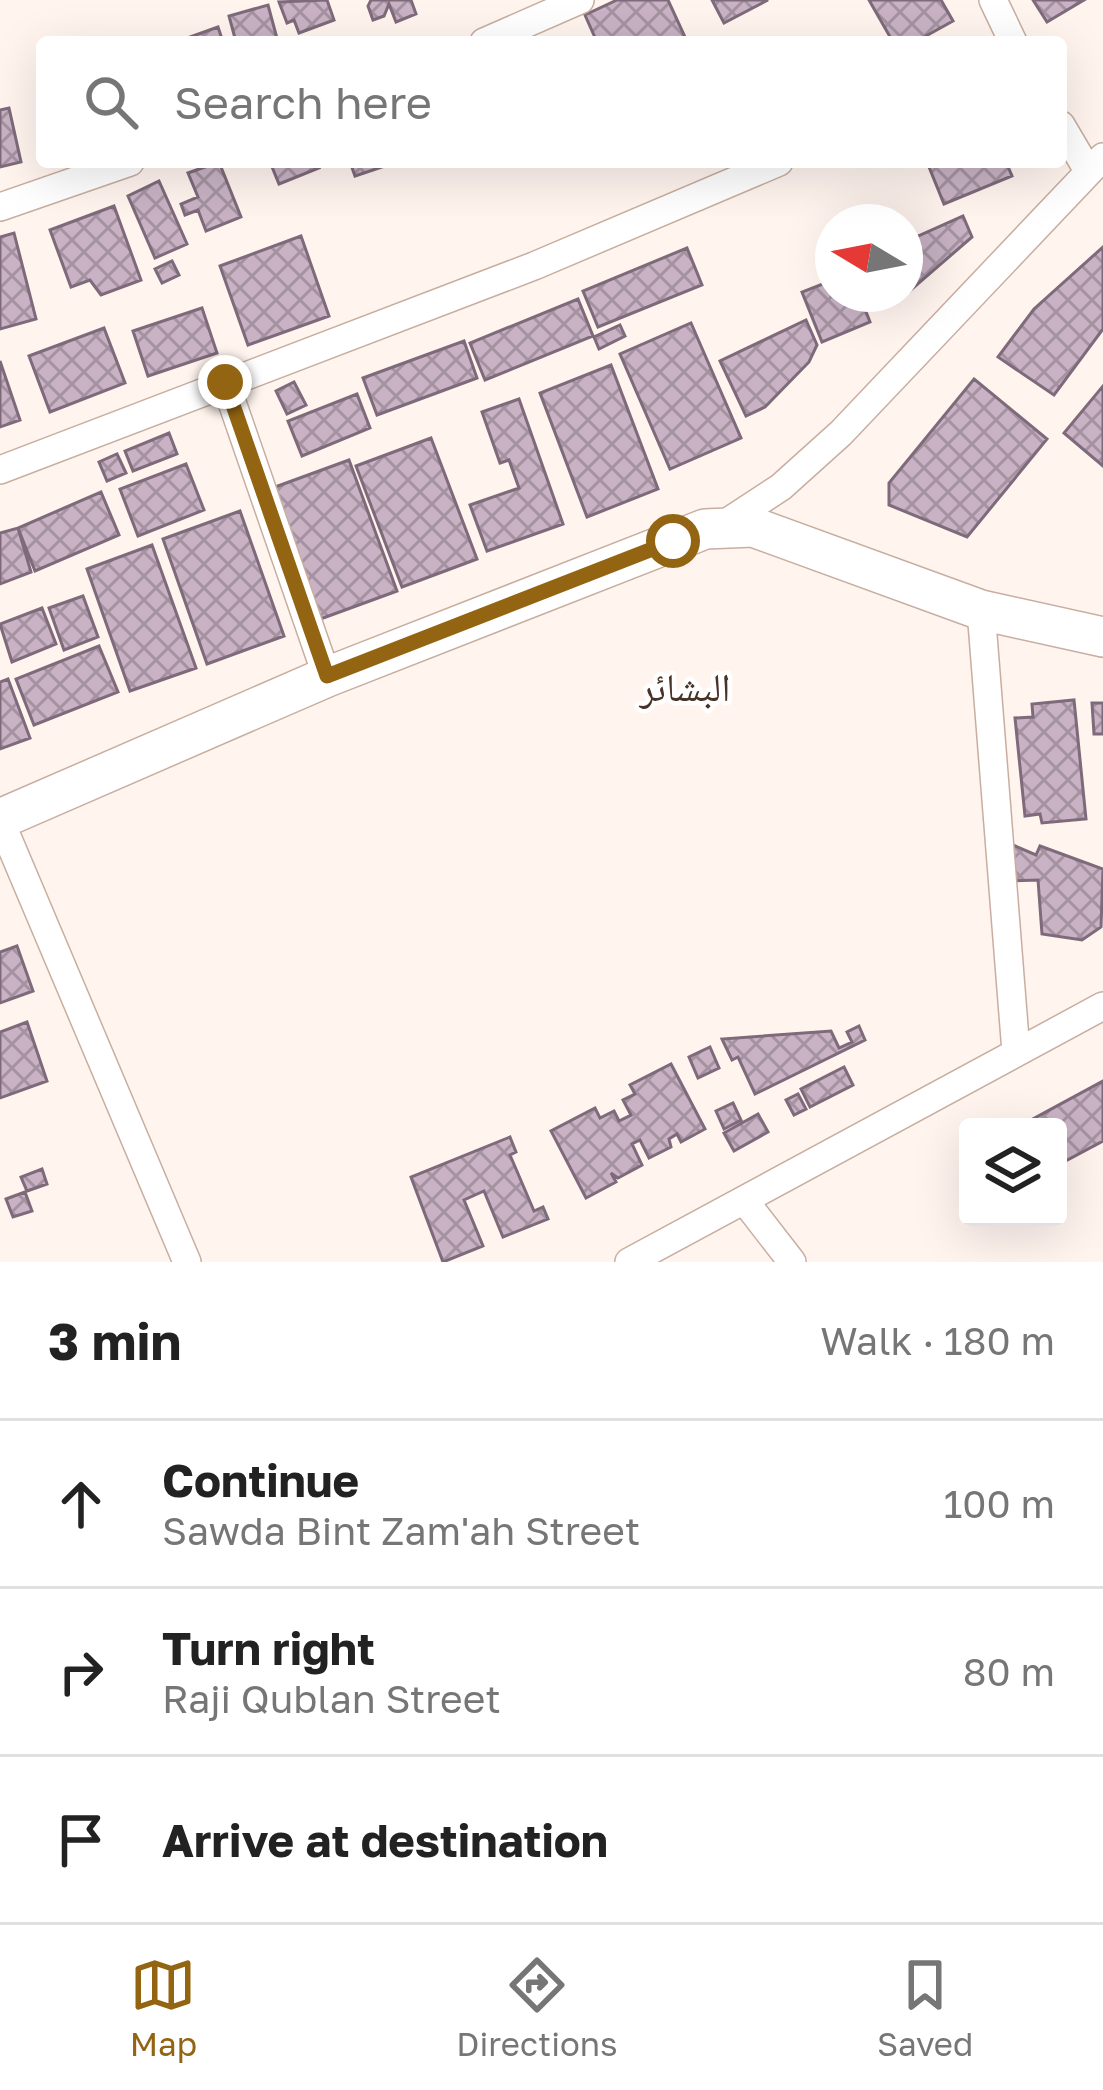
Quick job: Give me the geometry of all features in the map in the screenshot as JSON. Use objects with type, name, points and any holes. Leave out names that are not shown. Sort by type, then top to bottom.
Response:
[{"type":"street","points":[[498,36],[580,0]]},
{"type":"street","points":[[993,0],[1010,36]]},
{"type":"street","points":[[187,1262],[0,820],[327,676],[604,565],[721,526],[781,487],[841,434],[1095,163],[1067,132]]},
{"type":"street","points":[[0,207],[113,168]]},
{"type":"street","points":[[0,470],[534,266],[765,168]]},
{"type":"street","points":[[225,382],[327,676]]},
{"type":"street","points":[[721,526],[753,527],[798,540],[981,610],[1103,637]]},
{"type":"street","points":[[981,610],[1016,1052]]},
{"type":"street","points":[[629,1262],[1103,1006]]},
{"type":"street","points":[[744,1200],[792,1262]]},
{"type":"building","points":[[327,0],[334,20],[299,33],[294,20],[287,23],[279,2]]},
{"type":"building","points":[[371,0],[411,0],[416,14],[396,22],[389,4],[384,16],[373,20],[368,6]]},
{"type":"building","points":[[617,0],[668,0],[685,36],[594,36],[585,15]]},
{"type":"building","points":[[712,0],[768,0],[724,23]]},
{"type":"building","points":[[869,0],[941,0],[953,21],[926,36],[890,36]]},
{"type":"building","points":[[1033,0],[1084,0],[1047,22]]},
{"type":"building","points":[[268,5],[276,36],[234,36],[229,16]]},
{"type":"building","points":[[218,27],[221,36],[193,36]]},
{"type":"building","points":[[9,108],[21,162],[0,167],[0,110]]},
{"type":"building","points":[[221,168],[241,217],[206,231],[198,210],[185,215],[181,204],[198,197],[188,173]]},
{"type":"building","points":[[272,168],[319,168],[279,184]]},
{"type":"building","points":[[352,168],[379,168],[355,176]]},
{"type":"building","points":[[929,168],[1009,168],[1012,176],[944,204]]},
{"type":"building","points":[[159,181],[187,244],[155,258],[128,196]]},
{"type":"building","points":[[114,206],[141,280],[101,295],[90,280],[71,287],[50,230]]},
{"type":"building","points":[[963,216],[972,237],[923,279],[923,234]]},
{"type":"building","points":[[14,233],[36,319],[0,329],[0,237]]},
{"type":"building","points":[[301,236],[329,316],[248,345],[220,266]]},
{"type":"building","points":[[1103,247],[1103,329],[1054,395],[998,357],[1034,309]]},
{"type":"building","points":[[687,248],[702,285],[598,327],[583,291]]},
{"type":"building","points":[[172,261],[179,275],[162,283],[155,269]]},
{"type":"building","points":[[815,287],[815,312],[866,312],[870,322],[822,342],[802,292]]},
{"type":"building","points":[[578,299],[593,336],[485,380],[470,343]]},
{"type":"building","points":[[202,308],[217,353],[148,376],[133,331]]},
{"type":"building","points":[[806,320],[817,345],[809,362],[765,407],[746,416],[720,361]]},
{"type":"building","points":[[691,323],[741,438],[670,469],[620,354]]},
{"type":"building","points":[[620,325],[625,336],[599,349],[594,337]]},
{"type":"building","points":[[104,328],[125,383],[50,412],[29,356]]},
{"type":"building","points":[[464,341],[477,378],[377,415],[363,378]]},
{"type":"building","points":[[0,361],[20,420],[0,427]]},
{"type":"building","points":[[611,365],[658,489],[587,517],[540,393]]},
{"type":"building","points":[[974,379],[1047,439],[967,537],[889,505],[889,483]]},
{"type":"building","points":[[294,382],[306,405],[287,414],[276,391]]},
{"type":"building","points":[[1103,386],[1103,466],[1064,433]]},
{"type":"building","points":[[357,394],[370,428],[302,456],[288,421]]},
{"type":"building","points":[[519,399],[563,524],[487,551],[470,505],[519,488],[509,460],[500,463],[482,412]]},
{"type":"building","points":[[169,433],[177,454],[133,471],[125,451]]},
{"type":"building","points":[[431,438],[477,559],[402,587],[356,466]]},
{"type":"building","points":[[117,454],[126,473],[107,481],[99,462]]},
{"type":"building","points":[[349,460],[397,591],[315,621],[267,490]]},
{"type":"building","points":[[186,464],[204,510],[138,536],[120,489]]},
{"type":"building","points":[[101,492],[119,535],[35,571],[18,528]]},
{"type":"building","points":[[240,511],[284,636],[207,664],[163,539]]},
{"type":"building","points":[[18,528],[31,572],[0,584],[0,533]]},
{"type":"building","points":[[152,545],[196,668],[130,691],[87,569]]},
{"type":"building","points":[[83,596],[98,637],[64,650],[49,608]]},
{"type":"building","points":[[42,608],[56,644],[12,662],[0,624]]},
{"type":"building","points":[[99,646],[118,692],[34,725],[16,679]]},
{"type":"building","points":[[8,679],[30,738],[0,749],[0,682]]},
{"type":"building","points":[[1074,700],[1086,819],[1042,823],[1040,814],[1025,816],[1015,718],[1033,717],[1032,704]]},
{"type":"building","points":[[1092,703],[1103,703],[1103,734],[1094,734]]},
{"type":"building","points":[[1006,842],[1036,855],[1040,846],[1103,869],[1101,927],[1082,940],[1042,934],[1038,880],[1012,881]]},
{"type":"building","points":[[17,946],[33,991],[0,1003],[0,952]]},
{"type":"building","points":[[27,1022],[47,1081],[0,1098],[0,1032]]},
{"type":"building","points":[[859,1026],[865,1040],[755,1094],[738,1057],[732,1060],[722,1039],[831,1031],[839,1048],[852,1042],[847,1032]]},
{"type":"building","points":[[710,1047],[719,1068],[698,1078],[689,1057]]},
{"type":"building","points":[[671,1064],[705,1129],[681,1142],[677,1134],[669,1139],[671,1147],[649,1158],[640,1140],[632,1144],[642,1165],[618,1178],[611,1173],[616,1182],[586,1198],[551,1131],[595,1108],[600,1118],[614,1111],[619,1121],[631,1115],[623,1100],[635,1094],[630,1085]]},
{"type":"building","points":[[844,1067],[853,1085],[810,1107],[801,1089]]},
{"type":"building","points":[[1103,1081],[1103,1141],[1067,1160],[1067,1118],[1035,1118]]},
{"type":"building","points":[[798,1094],[806,1109],[794,1115],[786,1100]]},
{"type":"building","points":[[733,1103],[741,1120],[724,1129],[716,1111]]},
{"type":"building","points":[[758,1114],[768,1132],[734,1151],[724,1133]]},
{"type":"building","points":[[510,1137],[516,1152],[510,1155],[534,1211],[543,1207],[548,1219],[503,1237],[484,1191],[464,1200],[483,1246],[443,1262],[411,1177]]},
{"type":"building","points":[[42,1169],[47,1184],[27,1191],[21,1177]]},
{"type":"building","points":[[25,1192],[32,1211],[13,1217],[6,1199]]},
{"type":"district","name":"البشائر","points":[[685,687]]},
{"type":"route","points":[[225,382],[327,676],[673,541]]}]
